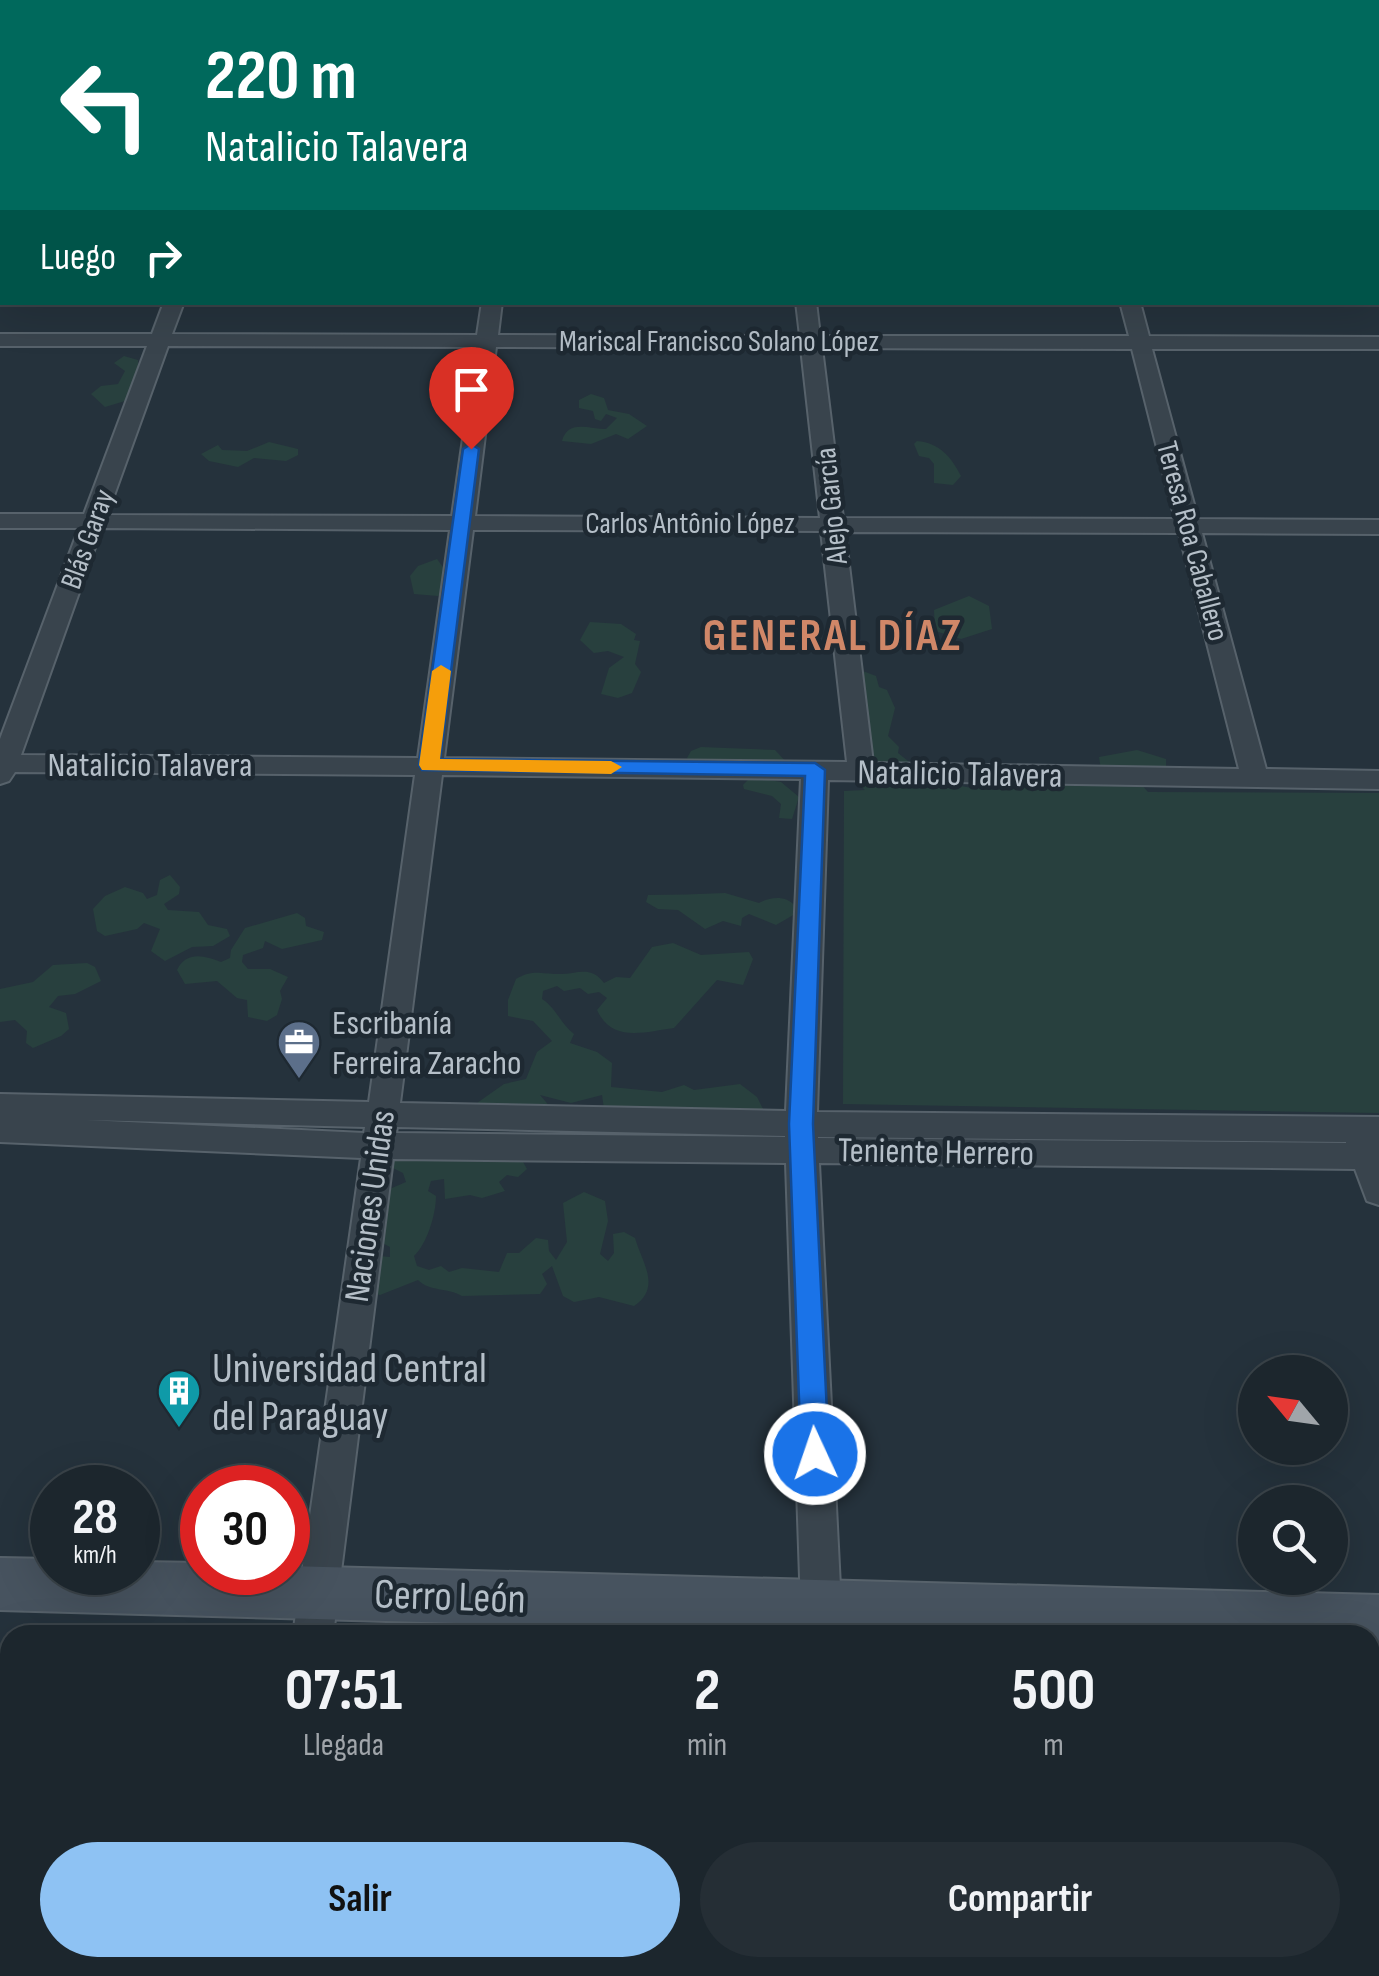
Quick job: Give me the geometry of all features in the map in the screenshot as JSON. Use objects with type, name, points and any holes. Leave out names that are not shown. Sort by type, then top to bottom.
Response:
[{"type":"street","name":"Blás Garay","points":[[2,767],[173,305]]},
{"type":"street","name":"Naciones Unidas","points":[[316,1613],[492,305]]},
{"type":"street","name":"Alejo García","points":[[806,305],[861,770]]},
{"type":"street","name":"Teresa Roa Caballero","points":[[1131,305],[1255,779]]},
{"type":"street","name":"Mariscal Francisco Solano López","points":[[0,340],[1379,343]]},
{"type":"street","name":"Carlos Antônio López","points":[[0,521],[1379,526]]},
{"type":"street","name":"Natalicio Talavera","points":[[2,767],[429,765],[1379,780]]},
{"type":"street","points":[[815,770],[801,1137],[845,1616]]},
{"type":"street","name":"Teniente Herrero","points":[[0,1106],[111,1122]]},
{"type":"street","name":"Teniente Herrero","points":[[0,1129],[111,1122],[379,1131],[1371,1143]]},
{"type":"street","points":[[1371,1143],[1379,1192]]},
{"type":"street","name":"Cerro León","points":[[0,1584],[316,1613],[1379,1622]]},
{"type":"green space","points":[[124,356],[138,360],[138,370],[146,377],[125,401],[105,407],[91,394],[101,386],[118,384],[125,371],[114,363]]},
{"type":"green space","points":[[591,394],[604,398],[608,410],[629,414],[647,426],[628,439],[616,434],[591,444],[562,441],[569,430],[606,429],[617,418],[606,414],[601,421],[595,419],[593,411],[579,408],[579,400]]},
{"type":"green space","points":[[917,441],[938,448],[949,457],[961,476],[953,485],[934,483],[934,464],[919,456],[914,444]]},
{"type":"green space","points":[[269,442],[298,449],[298,455],[286,461],[254,458],[238,467],[209,461],[201,454],[218,445],[222,450],[247,451]]},
{"type":"green space","points":[[437,559],[445,570],[448,587],[438,596],[414,594],[410,576],[418,566]]},
{"type":"green space","points":[[969,596],[989,606],[992,629],[961,639],[935,631],[934,610]]},
{"type":"green space","points":[[590,622],[621,624],[636,634],[634,640],[640,641],[635,664],[641,672],[632,693],[618,698],[601,694],[609,668],[624,657],[608,651],[594,653],[580,640]]},
{"type":"green space","points":[[860,670],[876,676],[879,687],[887,690],[895,708],[888,736],[899,747],[898,753],[933,781],[972,788],[985,778],[1101,770],[1099,757],[1137,750],[1166,759],[1166,776],[1139,782],[1148,792],[1379,793],[1379,1113],[843,1104],[844,791],[865,790],[861,786],[865,779]]},
{"type":"green space","points":[[701,747],[775,750],[789,765],[696,766],[687,758],[691,751]]},
{"type":"green space","points":[[751,777],[781,782],[799,797],[792,819],[779,818],[781,804],[772,796],[744,789]]},
{"type":"green space","points":[[170,875],[180,887],[179,894],[164,904],[168,910],[199,912],[208,925],[227,929],[230,936],[213,946],[192,947],[165,961],[151,951],[160,929],[144,923],[137,929],[105,936],[97,931],[93,909],[105,896],[125,887],[143,893],[147,899],[157,895],[160,880]]},
{"type":"green space","points":[[725,893],[759,903],[783,899],[795,906],[795,914],[776,925],[749,914],[742,918],[741,926],[723,921],[705,929],[678,910],[658,909],[646,902],[648,895]]},
{"type":"green space","points":[[297,913],[305,918],[306,926],[324,932],[322,940],[282,949],[265,941],[263,948],[243,955],[242,962],[248,969],[270,969],[288,977],[280,991],[277,1015],[267,1021],[248,1017],[247,1000],[237,998],[217,981],[185,984],[177,970],[190,957],[221,962],[230,958],[245,928]]},
{"type":"green space","points":[[673,943],[701,955],[749,952],[753,959],[743,985],[717,980],[674,1028],[640,1033],[620,1031],[603,1020],[597,1010],[607,998],[599,992],[588,994],[580,988],[564,991],[557,986],[543,991],[542,999],[574,1034],[570,1043],[597,1052],[612,1063],[611,1087],[662,1092],[684,1085],[694,1090],[740,1084],[757,1097],[766,1115],[604,1109],[602,1095],[571,1103],[540,1095],[551,1108],[530,1129],[507,1130],[480,1114],[477,1103],[504,1084],[526,1079],[537,1052],[552,1041],[533,1021],[508,1016],[508,1000],[516,979],[532,973],[582,972],[599,977],[604,983],[616,977],[630,978],[652,947]]},
{"type":"green space","points":[[87,963],[95,967],[101,981],[75,994],[58,996],[49,1007],[66,1013],[69,1029],[61,1036],[33,1048],[26,1043],[27,1031],[15,1020],[0,1022],[0,989],[33,982],[53,965]]},
{"type":"green space","points":[[498,1149],[518,1153],[527,1169],[518,1177],[507,1175],[499,1182],[505,1191],[482,1198],[470,1195],[445,1199],[444,1179],[431,1181],[428,1191],[436,1196],[434,1211],[427,1236],[414,1256],[417,1266],[429,1270],[441,1266],[449,1272],[462,1268],[499,1272],[507,1253],[519,1253],[536,1238],[548,1240],[549,1251],[556,1260],[567,1242],[563,1203],[584,1192],[605,1201],[608,1221],[600,1254],[608,1261],[614,1253],[613,1234],[624,1232],[635,1238],[648,1274],[642,1299],[634,1306],[599,1297],[574,1302],[563,1296],[552,1266],[542,1274],[547,1284],[540,1294],[462,1296],[418,1280],[380,1295],[367,1292],[378,1256],[390,1257],[390,1247],[371,1237],[385,1191],[406,1182],[403,1173],[393,1168],[392,1159],[461,1151],[479,1161]]},
{"type":"slow traffic","points":[[441,671],[429,765],[611,767]]},
{"type":"place","name":"Escribanía Ferreira Zaracho","points":[[299,1080]]},
{"type":"place","name":"Universidad Central del Paraguay","points":[[179,1429]]},
{"type":"district","name":"GENERAL DÍAZ","points":[[833,634]]},
{"type":"route","points":[[471,449],[429,765],[815,770],[801,1124],[815,1454]]}]
